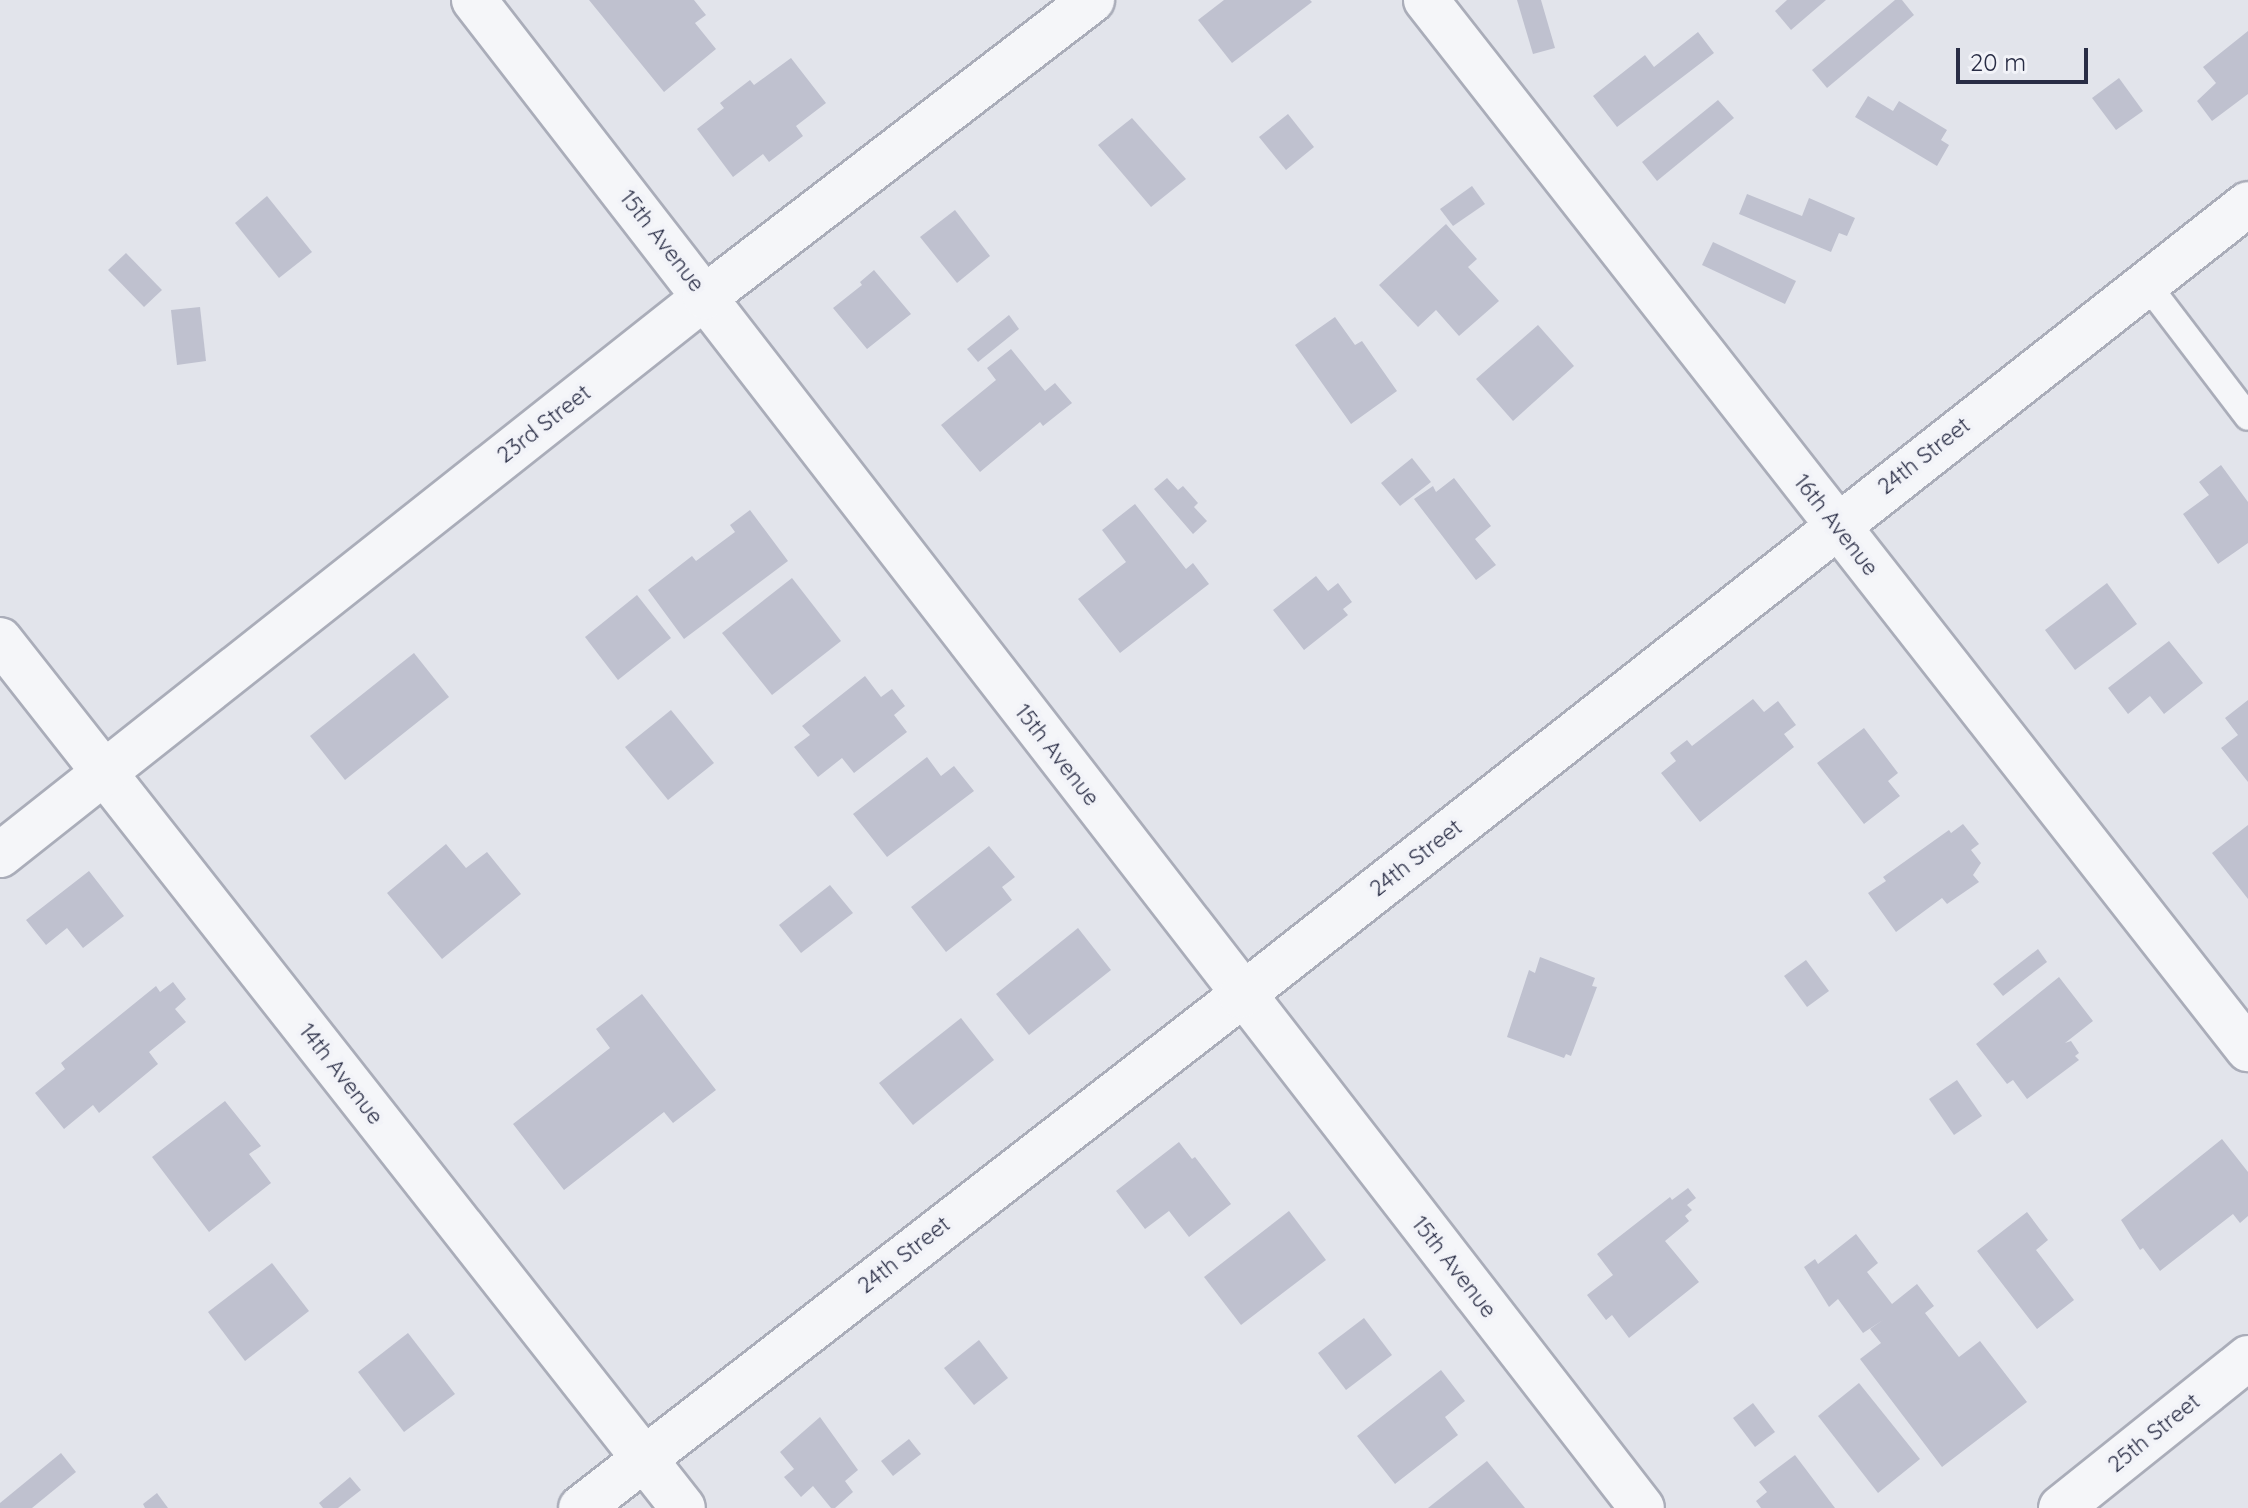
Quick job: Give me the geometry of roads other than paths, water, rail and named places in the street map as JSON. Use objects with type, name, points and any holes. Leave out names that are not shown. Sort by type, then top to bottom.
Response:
[{"type":"street","name":"15th Avenue","points":[[474,0],[1241,996],[1642,1508]]},
{"type":"street","name":"23rd Street","points":[[0,855],[705,297],[1092,0]]},
{"type":"street","name":"16th Avenue","points":[[1426,0],[2248,1049]]},
{"type":"street","name":"24th Street","points":[[581,1508],[643,1456],[1241,996],[2248,204]]},
{"type":"street","name":"14th Avenue","points":[[0,640],[683,1508]]},
{"type":"street","name":"25th Street","points":[[2061,1508],[2248,1358]]},
{"type":"lane","points":[[2146,283],[2248,417]]}]
